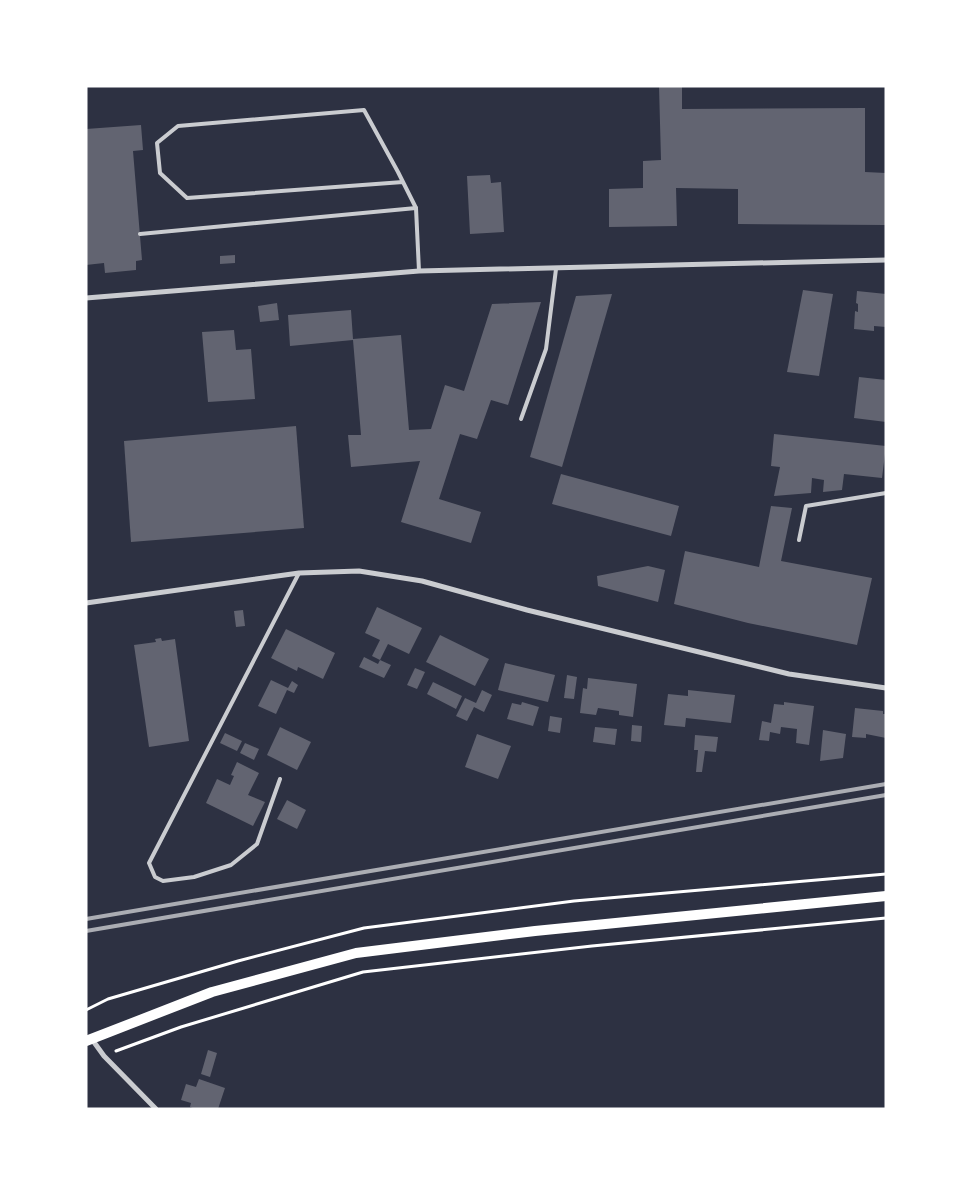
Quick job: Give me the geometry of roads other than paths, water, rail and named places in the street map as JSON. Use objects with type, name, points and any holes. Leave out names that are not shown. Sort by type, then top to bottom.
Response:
[{"type":"main road","points":[[89,1039],[212,992],[356,954],[535,931],[886,896]]},
{"type":"street","points":[[86,298],[419,272],[886,260]]},
{"type":"street","points":[[86,603],[298,573],[359,572],[422,581],[527,610],[790,674],[886,688]]},
{"type":"street","points":[[89,1039],[156,1109]]},
{"type":"lane","points":[[403,182],[187,198],[160,173],[158,143],[178,126],[364,110],[403,182],[416,208],[419,272]]},
{"type":"lane","points":[[140,234],[416,208]]},
{"type":"lane","points":[[521,419],[546,349],[556,269]]},
{"type":"lane","points":[[800,540],[806,506],[886,493]]},
{"type":"lane","points":[[280,779],[257,844],[231,865],[194,877],[163,881],[154,876],[149,863],[298,573]]},
{"type":"railway","points":[[86,919],[886,784]]},
{"type":"railway","points":[[86,931],[886,795]]}]
